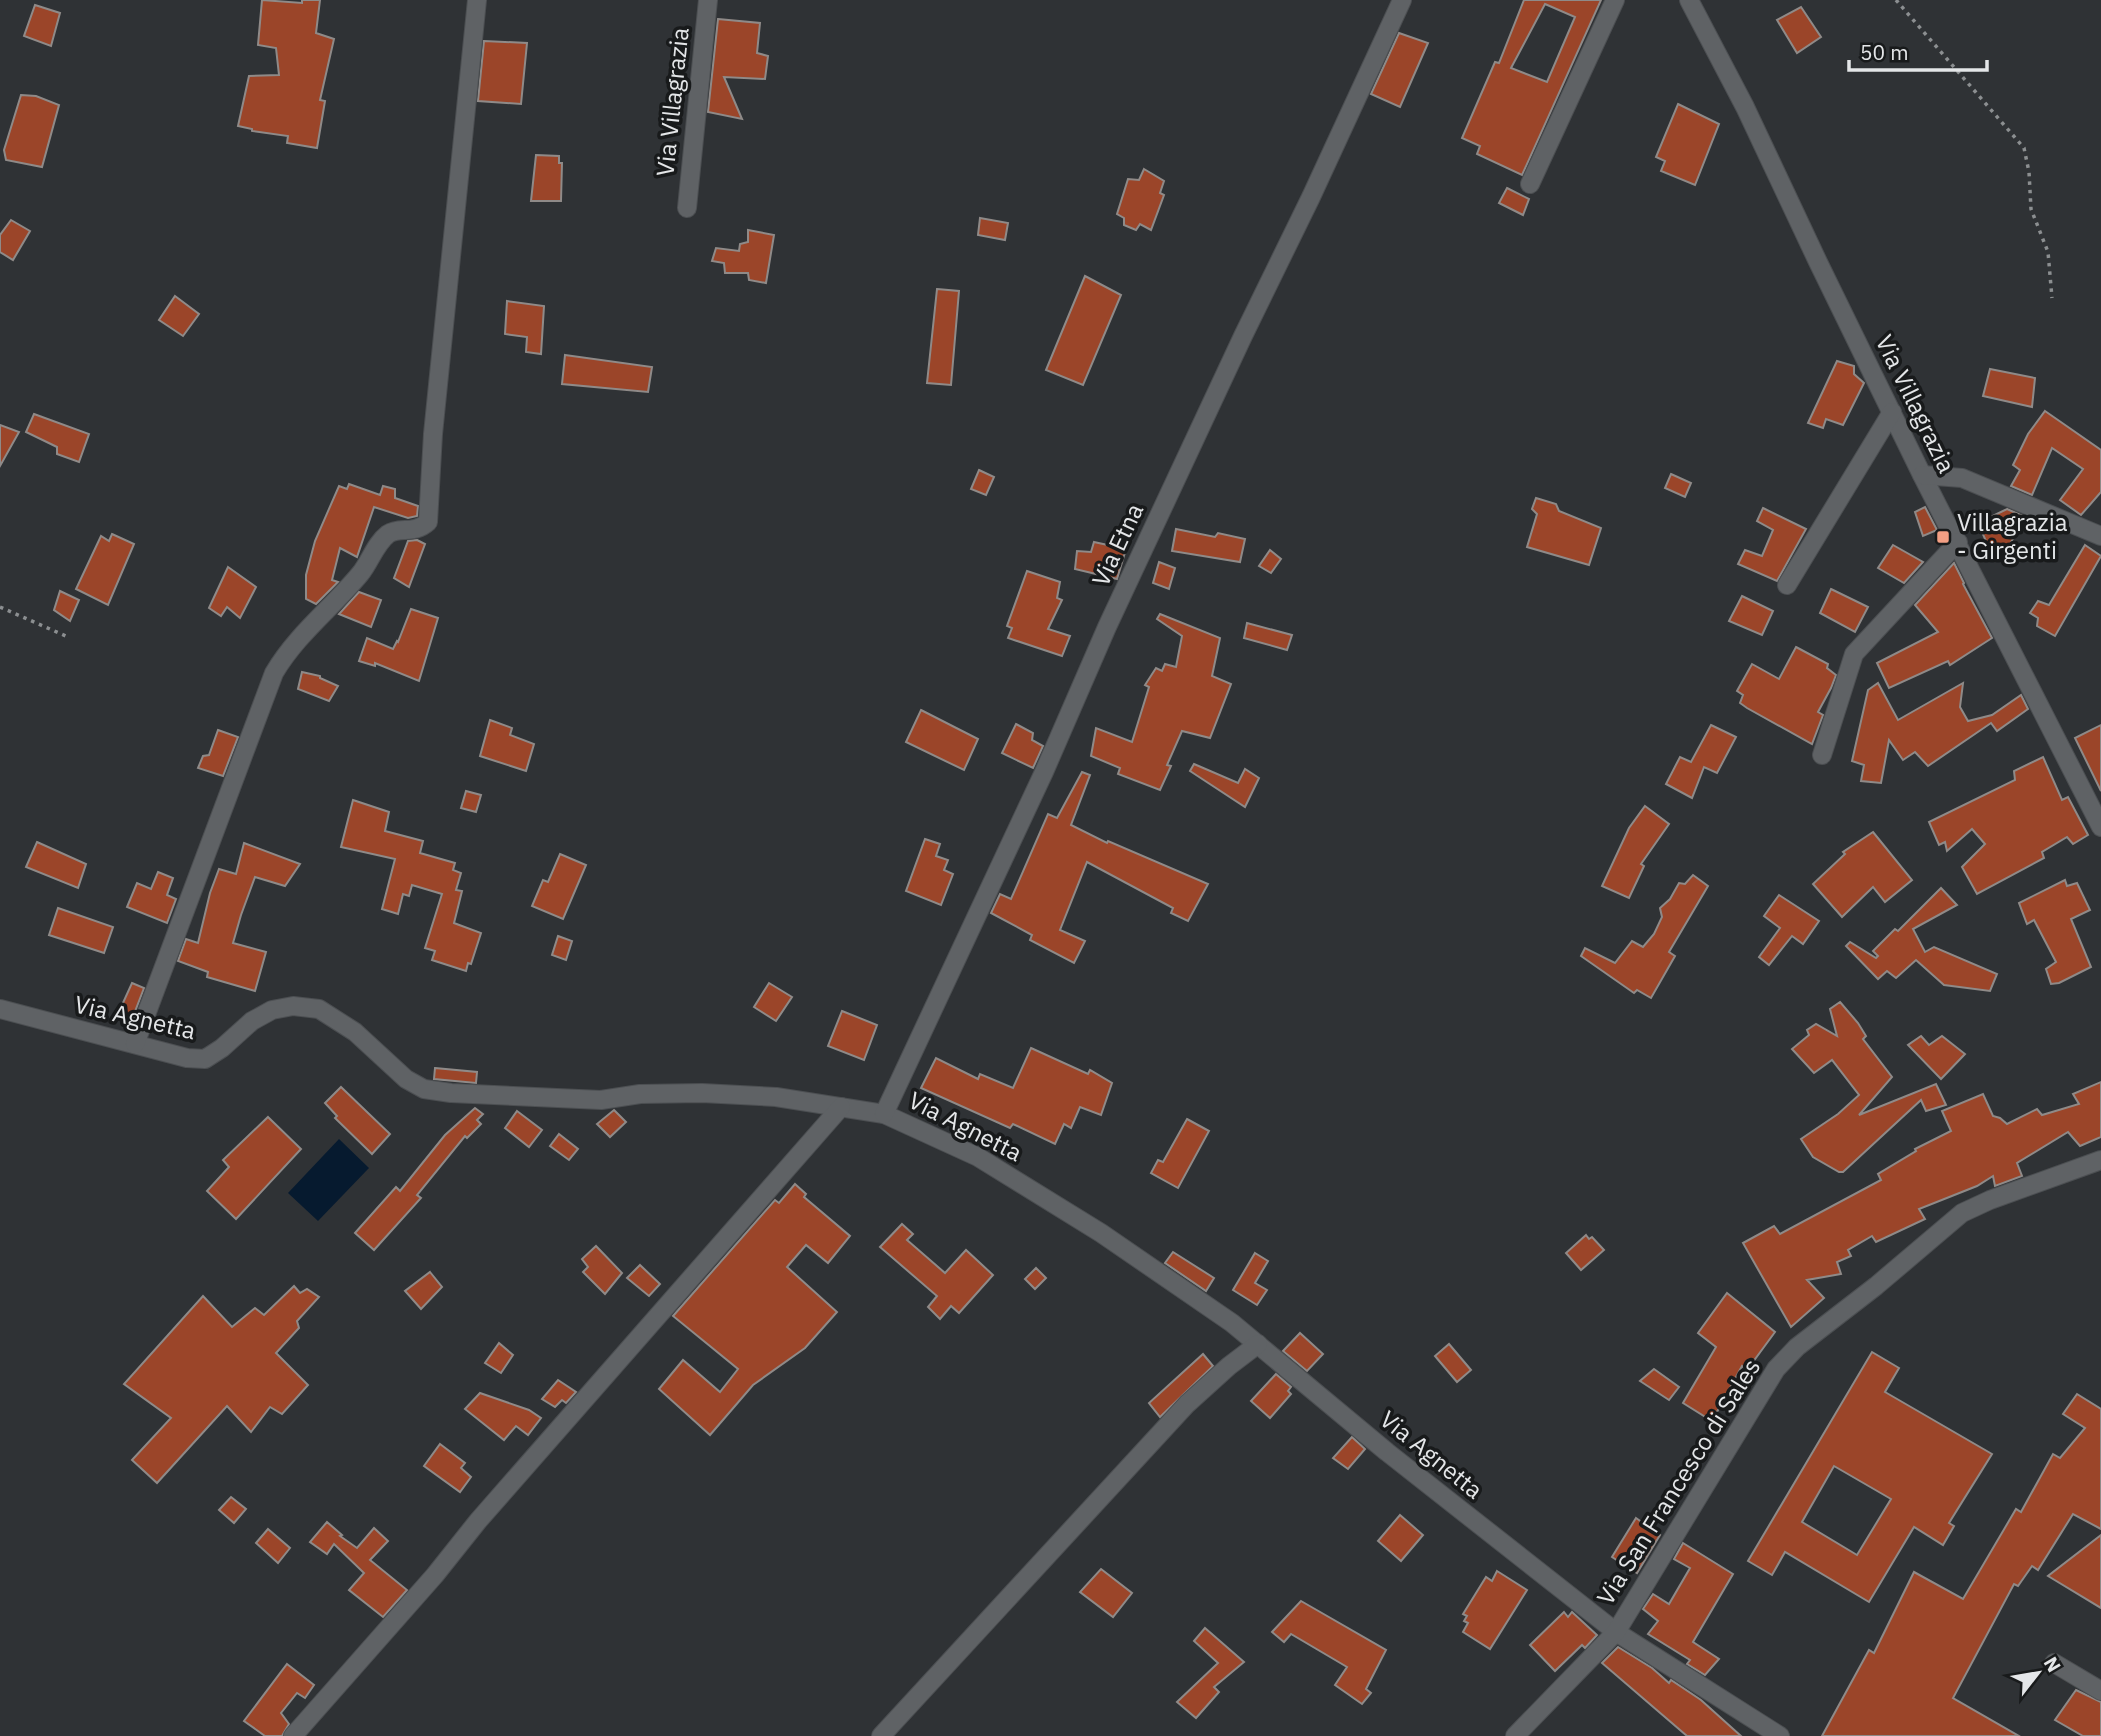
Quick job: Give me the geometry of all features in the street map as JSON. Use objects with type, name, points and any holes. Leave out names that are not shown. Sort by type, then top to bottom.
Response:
[{"type":"street","points":[[135,1044],[274,673],[299,636],[360,574],[380,542],[390,532],[420,529],[428,522],[433,434],[477,0]]},
{"type":"street","name":"Via Villagrazia","points":[[687,208],[708,0]]},
{"type":"street","name":"Via Etna","points":[[884,1114],[1044,772],[1119,601],[1402,0]]},
{"type":"street","points":[[1530,184],[1615,0]]},
{"type":"street","name":"Via Villagrazia","points":[[1689,0],[1745,107],[1922,475],[2101,827]]},
{"type":"street","points":[[1787,586],[1892,412]]},
{"type":"street","points":[[1922,475],[1962,478],[2101,536]]},
{"type":"street","points":[[1822,755],[1854,654],[1958,542]]},
{"type":"street","name":"Via Agnetta","points":[[0,1009],[187,1058],[205,1059],[222,1048],[252,1021],[272,1010],[293,1006],[319,1009],[355,1032],[406,1079],[424,1089],[451,1093],[601,1100],[640,1094],[702,1093],[775,1097],[884,1114],[978,1157],[1112,1240],[1233,1323],[1387,1452],[1616,1632],[1780,1736]]},
{"type":"street","points":[[293,1736],[841,1107]]},
{"type":"street","name":"Via San Francesco di Sales","points":[[1515,1736],[1616,1632],[1776,1369],[1797,1347],[1876,1286],[1962,1213],[1990,1200],[2101,1160]]},
{"type":"street","points":[[881,1736],[1187,1404],[1258,1344]]},
{"type":"street","points":[[2054,1663],[2101,1691]]},
{"type":"path","points":[[1896,0],[2024,148],[2029,172],[2031,209],[2048,251],[2052,298]]},
{"type":"path","points":[[0,607],[68,637]]},
{"type":"water","points":[[339,1139],[369,1168],[318,1221],[288,1193]]},
{"type":"building","points":[[262,0],[302,3],[302,0],[320,0],[316,33],[334,39],[320,100],[325,101],[317,148],[287,143],[288,136],[252,131],[238,126],[249,76],[279,75],[276,48],[258,45]]},
{"type":"building","points":[[1524,0],[1601,0],[1522,175],[1477,154],[1480,146],[1462,138],[1495,62],[1499,63]],"holes":[[[1545,4],[1575,17],[1547,82],[1511,68]]]},
{"type":"building","points":[[35,5],[60,13],[51,46],[24,36]]},
{"type":"building","points":[[1801,7],[1821,37],[1797,53],[1777,20]]},
{"type":"building","points":[[718,19],[760,23],[757,53],[768,56],[765,79],[724,77],[742,119],[708,112]]},
{"type":"building","points":[[1399,33],[1428,43],[1400,107],[1371,94]]},
{"type":"building","points":[[484,41],[527,43],[521,104],[478,101]]},
{"type":"building","points":[[21,95],[36,96],[59,105],[42,167],[6,160],[4,150]]},
{"type":"building","points":[[1678,104],[1719,124],[1695,185],[1661,171],[1665,161],[1656,157]]},
{"type":"building","points":[[536,155],[559,156],[559,163],[562,163],[561,201],[531,201]]},
{"type":"building","points":[[1144,169],[1164,181],[1160,193],[1164,195],[1151,230],[1140,224],[1136,230],[1124,225],[1124,218],[1117,214],[1128,179],[1139,180]]},
{"type":"building","points":[[1507,188],[1529,199],[1523,215],[1499,203]]},
{"type":"building","points":[[980,218],[1008,223],[1005,240],[978,235]]},
{"type":"building","points":[[11,220],[30,231],[13,260],[0,252],[0,235]]},
{"type":"building","points":[[748,230],[774,235],[766,283],[749,280],[748,273],[725,273],[724,263],[712,261],[716,248],[739,251],[740,244],[748,242]]},
{"type":"building","points":[[1085,276],[1121,295],[1083,385],[1046,370]]},
{"type":"building","points":[[937,289],[959,291],[951,385],[927,383]]},
{"type":"building","points":[[175,296],[199,314],[183,336],[159,320]]},
{"type":"building","points":[[507,301],[544,306],[541,354],[526,352],[527,337],[505,334]]},
{"type":"building","points":[[565,355],[652,367],[648,392],[562,384]]},
{"type":"building","points":[[1837,361],[1854,366],[1854,374],[1864,383],[1843,425],[1826,419],[1823,428],[1808,423]]},
{"type":"building","points":[[1990,369],[2035,378],[2032,407],[1983,396]]},
{"type":"building","points":[[2045,411],[2101,450],[2101,492],[2081,515],[2060,500],[2083,469],[2052,448],[2032,495],[2011,486],[2020,470],[2013,465],[2028,434]]},
{"type":"building","points":[[34,414],[89,434],[79,462],[57,454],[57,447],[26,432]]},
{"type":"building","points":[[0,425],[19,432],[0,466]]},
{"type":"building","points":[[979,470],[994,477],[986,495],[971,489]]},
{"type":"building","points":[[1671,474],[1691,483],[1685,497],[1665,488]]},
{"type":"building","points":[[349,484],[380,495],[383,486],[395,489],[395,498],[418,506],[417,516],[408,518],[374,507],[357,557],[340,548],[332,580],[338,582],[316,604],[306,599],[306,575],[315,541],[339,486],[347,489]]},
{"type":"building","points":[[1536,498],[1556,504],[1559,511],[1601,528],[1589,565],[1527,547],[1537,514],[1532,509]]},
{"type":"building","points":[[1925,507],[1937,530],[1923,536],[1915,512]]},
{"type":"building","points":[[1763,508],[1806,529],[1777,581],[1738,564],[1745,550],[1762,556],[1773,530],[1757,521]]},
{"type":"building","points":[[2007,509],[2023,516],[2009,547],[1992,555],[1978,523]]},
{"type":"building","points":[[1176,529],[1215,537],[1218,533],[1245,539],[1240,562],[1172,551]]},
{"type":"building","points":[[112,534],[134,544],[108,605],[76,589],[101,536],[109,541]]},
{"type":"building","points":[[417,540],[425,544],[409,587],[394,578],[408,541]]},
{"type":"building","points":[[1094,542],[1126,549],[1117,579],[1075,569],[1077,551],[1091,552]]},
{"type":"building","points":[[1893,545],[1923,562],[1904,583],[1878,568]]},
{"type":"building","points":[[2085,545],[2101,556],[2055,636],[2037,626],[2038,618],[2030,613],[2038,601],[2049,605]]},
{"type":"building","points":[[1270,550],[1281,559],[1271,573],[1259,566]]},
{"type":"building","points":[[1159,562],[1175,568],[1169,589],[1153,583]]},
{"type":"building","points":[[1954,563],[1992,638],[1950,665],[1948,661],[1889,688],[1877,663],[1938,632],[1915,605]]},
{"type":"building","points":[[228,567],[256,587],[240,618],[227,607],[221,616],[209,608]]},
{"type":"building","points":[[1027,571],[1060,582],[1057,598],[1062,600],[1048,629],[1070,636],[1062,656],[1008,638],[1012,628],[1007,626]]},
{"type":"building","points":[[1831,589],[1868,607],[1855,632],[1820,613]]},
{"type":"building","points":[[60,591],[79,600],[70,621],[54,610]]},
{"type":"building","points":[[359,592],[381,600],[371,627],[339,614]]},
{"type":"building","points":[[1742,596],[1773,611],[1762,635],[1729,621]]},
{"type":"building","points":[[411,609],[438,618],[419,681],[375,663],[375,666],[359,661],[367,638],[393,649]]},
{"type":"building","points":[[1160,614],[1220,638],[1212,676],[1231,684],[1210,738],[1182,731],[1167,765],[1171,766],[1160,790],[1118,774],[1120,768],[1091,756],[1096,728],[1132,742],[1149,687],[1145,685],[1156,668],[1162,671],[1165,664],[1176,667],[1182,636],[1157,619]]},
{"type":"building","points":[[1247,623],[1292,635],[1287,650],[1244,638]]},
{"type":"building","points":[[1796,647],[1828,664],[1827,668],[1836,675],[1818,712],[1823,715],[1812,744],[1747,708],[1740,703],[1743,695],[1737,691],[1752,664],[1779,679]]},
{"type":"building","points":[[302,672],[320,676],[338,686],[329,701],[298,689]]},
{"type":"building","points":[[1878,683],[1898,720],[1963,683],[1960,707],[1968,721],[1992,715],[2021,695],[2028,709],[1997,731],[1991,723],[1928,766],[1915,752],[1903,760],[1889,740],[1881,783],[1861,781],[1864,765],[1852,761],[1868,690]]},
{"type":"building","points":[[921,710],[978,739],[964,770],[906,742]]},
{"type":"building","points":[[490,720],[512,728],[510,735],[534,744],[526,771],[480,756]]},
{"type":"building","points":[[1016,724],[1033,733],[1032,740],[1043,746],[1033,768],[1002,753]]},
{"type":"building","points":[[1711,725],[1736,737],[1717,773],[1704,767],[1692,798],[1666,784],[1680,757],[1691,762]]},
{"type":"building","points":[[2101,725],[2101,791],[2075,738]]},
{"type":"building","points":[[218,730],[238,737],[223,776],[198,768],[203,756],[209,755]]},
{"type":"building","points":[[2043,757],[2062,800],[2068,797],[2088,835],[2073,844],[2067,837],[2042,852],[2044,858],[1977,894],[1962,867],[1985,844],[1972,829],[1947,851],[1945,842],[1939,845],[1929,822],[2015,780],[2014,771]]},
{"type":"building","points":[[1194,764],[1238,783],[1245,769],[1259,778],[1245,807],[1190,771]]},
{"type":"building","points":[[1082,772],[1090,775],[1071,825],[1107,843],[1108,841],[1208,884],[1188,921],[1171,913],[1173,908],[1087,862],[1060,930],[1085,941],[1074,963],[1030,940],[1032,935],[991,913],[1000,894],[1011,899],[1048,814],[1057,818]]},
{"type":"building","points":[[466,791],[481,795],[476,812],[461,808]]},
{"type":"building","points":[[353,800],[389,812],[385,831],[423,841],[420,853],[455,863],[453,870],[461,873],[456,890],[462,891],[454,923],[481,933],[466,971],[432,960],[435,951],[425,948],[442,894],[412,885],[409,896],[403,894],[398,914],[382,909],[395,859],[341,847]]},
{"type":"building","points":[[1645,806],[1669,824],[1641,864],[1644,866],[1629,898],[1602,886],[1629,828]]},
{"type":"building","points":[[1873,832],[1912,880],[1885,902],[1873,887],[1842,917],[1813,884],[1845,854],[1843,852]]},
{"type":"building","points":[[925,839],[940,844],[936,856],[948,860],[944,870],[953,874],[941,905],[906,891]]},
{"type":"building","points":[[37,842],[86,864],[78,888],[26,867]]},
{"type":"building","points":[[244,843],[300,864],[285,886],[255,877],[241,915],[233,943],[266,952],[255,991],[207,977],[208,972],[178,961],[186,939],[198,943],[210,893],[219,869],[236,874]]},
{"type":"building","points":[[560,854],[586,865],[563,919],[532,906],[543,880],[548,882]]},
{"type":"building","points":[[158,872],[173,878],[167,895],[176,899],[167,923],[127,907],[137,883],[151,889]]},
{"type":"building","points":[[1693,875],[1708,886],[1669,952],[1675,956],[1651,998],[1637,990],[1634,993],[1581,956],[1585,948],[1615,963],[1632,941],[1643,947],[1654,934],[1662,917],[1660,908],[1670,899],[1679,883],[1685,884]]},
{"type":"building","points":[[2065,880],[2067,886],[2077,883],[2090,910],[2071,919],[2091,967],[2059,983],[2051,984],[2046,969],[2056,962],[2034,920],[2027,924],[2019,903]]},
{"type":"building","points":[[1941,888],[1957,905],[1913,929],[1925,952],[1934,947],[1997,974],[1990,991],[1944,985],[1916,960],[1896,978],[1887,971],[1878,979],[1846,946],[1850,942],[1876,958],[1878,956],[1873,951],[1895,929],[1898,931]]},
{"type":"building","points":[[1779,895],[1819,921],[1803,944],[1792,936],[1769,965],[1759,957],[1780,928],[1764,916]]},
{"type":"building","points":[[58,908],[113,927],[104,953],[49,935]]},
{"type":"building","points":[[558,936],[572,941],[566,960],[552,955]]},
{"type":"building","points":[[132,983],[144,988],[131,1022],[117,1016]]},
{"type":"building","points":[[769,983],[792,997],[776,1021],[754,1007]]},
{"type":"building","points":[[1840,1002],[1858,1023],[1866,1036],[1863,1039],[1892,1077],[1859,1115],[1936,1084],[1946,1105],[1926,1111],[1921,1100],[1843,1172],[1813,1157],[1801,1139],[1838,1114],[1859,1095],[1832,1060],[1814,1073],[1792,1049],[1809,1035],[1807,1030],[1816,1024],[1837,1036],[1830,1009]]},
{"type":"building","points":[[842,1011],[877,1025],[864,1060],[828,1046]]},
{"type":"building","points":[[1921,1036],[1929,1045],[1942,1036],[1965,1054],[1941,1079],[1908,1045]]},
{"type":"building","points":[[1031,1048],[1088,1074],[1090,1070],[1112,1083],[1101,1115],[1080,1107],[1071,1128],[1064,1124],[1055,1144],[1013,1124],[1010,1128],[921,1088],[936,1058],[978,1079],[980,1074],[1013,1088]]},
{"type":"building","points":[[435,1068],[477,1072],[476,1083],[434,1079]]},
{"type":"building","points":[[2101,1082],[2101,1137],[2080,1146],[2068,1132],[2017,1163],[2022,1176],[1995,1186],[1993,1176],[1977,1186],[1919,1209],[1925,1219],[1876,1242],[1872,1236],[1848,1250],[1851,1256],[1837,1262],[1841,1274],[1807,1280],[1824,1298],[1791,1327],[1743,1243],[1774,1226],[1780,1234],[1881,1180],[1878,1174],[1916,1151],[1915,1149],[1951,1131],[1942,1111],[1983,1094],[1993,1116],[2007,1124],[2037,1109],[2042,1115],[2079,1104],[2073,1094]]},
{"type":"building","points":[[341,1087],[390,1134],[372,1154],[335,1118],[337,1116],[325,1103]]},
{"type":"building","points":[[475,1108],[483,1114],[477,1120],[481,1124],[467,1138],[465,1136],[417,1195],[421,1198],[374,1250],[355,1233],[396,1187],[400,1191],[445,1135]]},
{"type":"building","points":[[614,1110],[626,1122],[610,1137],[597,1124]]},
{"type":"building","points":[[517,1111],[542,1130],[529,1147],[505,1128]]},
{"type":"building","points":[[268,1117],[301,1149],[236,1219],[207,1191],[229,1167],[223,1160]]},
{"type":"building","points":[[1187,1119],[1209,1131],[1178,1188],[1151,1173],[1158,1160],[1163,1162]]},
{"type":"building","points":[[559,1134],[578,1149],[569,1160],[550,1146]]},
{"type":"building","points":[[795,1184],[806,1194],[804,1197],[850,1236],[828,1263],[806,1245],[787,1267],[837,1312],[805,1348],[753,1385],[710,1435],[659,1389],[683,1360],[720,1392],[738,1369],[673,1316],[775,1200],[779,1203]]},
{"type":"building","points":[[902,1224],[913,1234],[907,1240],[945,1273],[966,1250],[993,1275],[959,1313],[951,1306],[940,1319],[928,1307],[937,1296],[880,1247]]},
{"type":"building","points":[[1586,1235],[1589,1239],[1592,1237],[1604,1250],[1581,1270],[1566,1253]]},
{"type":"building","points":[[596,1246],[622,1273],[605,1294],[583,1272],[588,1267],[582,1259]]},
{"type":"building","points":[[1173,1252],[1214,1278],[1206,1291],[1165,1263]]},
{"type":"building","points":[[1255,1253],[1268,1261],[1255,1283],[1267,1290],[1257,1305],[1233,1290]]},
{"type":"building","points":[[640,1265],[660,1284],[649,1296],[627,1278]]},
{"type":"building","points":[[1036,1268],[1046,1278],[1035,1289],[1025,1279]]},
{"type":"building","points":[[430,1272],[442,1287],[421,1309],[405,1291]]},
{"type":"building","points":[[294,1286],[300,1293],[307,1289],[319,1297],[297,1321],[299,1328],[276,1353],[308,1385],[282,1414],[270,1407],[251,1432],[227,1406],[157,1483],[132,1460],[171,1418],[124,1384],[203,1296],[232,1327],[255,1308],[264,1315]]},
{"type":"building","points":[[1727,1293],[1775,1332],[1747,1370],[1742,1366],[1712,1421],[1683,1403],[1716,1347],[1698,1333]]},
{"type":"building","points":[[1300,1333],[1323,1354],[1307,1371],[1283,1351]]},
{"type":"building","points":[[499,1343],[513,1355],[501,1373],[485,1363]]},
{"type":"building","points":[[1449,1344],[1471,1370],[1457,1382],[1435,1356]]},
{"type":"building","points":[[1872,1352],[1899,1368],[1885,1392],[1992,1454],[1949,1523],[1954,1526],[1943,1545],[1914,1527],[1869,1602],[1785,1552],[1772,1575],[1748,1561]],"holes":[[[1834,1466],[1891,1499],[1857,1555],[1802,1522]]]},
{"type":"building","points":[[1203,1354],[1213,1366],[1160,1417],[1149,1403]]},
{"type":"building","points":[[1654,1369],[1679,1387],[1669,1400],[1640,1381]]},
{"type":"building","points":[[1276,1374],[1291,1387],[1288,1391],[1291,1394],[1270,1418],[1251,1401]]},
{"type":"building","points":[[558,1380],[576,1392],[566,1403],[562,1400],[555,1407],[542,1399]]},
{"type":"building","points":[[480,1393],[529,1410],[541,1418],[528,1435],[516,1426],[504,1440],[465,1409]]},
{"type":"building","points":[[2077,1394],[2101,1409],[2101,1529],[2073,1514],[2038,1570],[2032,1566],[2018,1586],[2014,1584],[1953,1698],[2019,1736],[1822,1736],[1869,1650],[1874,1653],[1914,1572],[1963,1599],[2016,1509],[2021,1512],[2053,1454],[2060,1458],[2085,1428],[2063,1414]]},
{"type":"building","points":[[1352,1437],[1365,1449],[1348,1469],[1333,1458]]},
{"type":"building","points":[[440,1444],[465,1463],[461,1468],[471,1477],[460,1492],[424,1466]]},
{"type":"building","points":[[231,1497],[246,1509],[234,1523],[219,1510]]},
{"type":"building","points":[[1400,1515],[1423,1535],[1401,1561],[1378,1541]]},
{"type":"building","points":[[1636,1518],[1660,1535],[1637,1573],[1612,1557]]},
{"type":"building","points":[[327,1522],[357,1548],[374,1528],[388,1541],[370,1560],[407,1590],[383,1617],[349,1590],[364,1573],[334,1544],[327,1554],[310,1542]]},
{"type":"building","points":[[268,1529],[290,1548],[278,1563],[256,1543]]},
{"type":"building","points":[[2101,1535],[2101,1608],[2048,1576]]},
{"type":"building","points":[[1683,1543],[1733,1574],[1693,1642],[1719,1659],[1705,1675],[1687,1664],[1690,1660],[1648,1634],[1658,1621],[1643,1609],[1653,1594],[1669,1604],[1690,1568],[1674,1559]]},
{"type":"building","points":[[1101,1569],[1132,1593],[1113,1617],[1080,1592]]},
{"type":"building","points":[[1497,1571],[1527,1590],[1490,1649],[1463,1632],[1468,1623],[1464,1621],[1467,1616],[1463,1614],[1486,1577],[1492,1581]]},
{"type":"building","points":[[1301,1601],[1386,1650],[1366,1689],[1371,1693],[1362,1704],[1335,1685],[1347,1667],[1291,1634],[1284,1642],[1272,1632]]},
{"type":"building","points":[[1564,1612],[1568,1617],[1572,1612],[1597,1635],[1585,1648],[1582,1645],[1555,1671],[1530,1645]]},
{"type":"building","points":[[1205,1628],[1244,1662],[1214,1687],[1219,1692],[1196,1718],[1177,1702],[1218,1663],[1194,1641]]},
{"type":"building","points":[[1618,1647],[1652,1668],[1669,1683],[1671,1680],[1701,1700],[1741,1736],[1687,1736],[1602,1663]]},
{"type":"building","points":[[287,1664],[314,1685],[305,1698],[297,1693],[281,1713],[289,1724],[282,1736],[265,1736],[244,1721]]},
{"type":"building","points":[[2076,1690],[2101,1702],[2101,1736],[2083,1736],[2055,1720]]},
{"type":"place","name":"Villagrazia - Girgenti","points":[[1943,537]]}]
